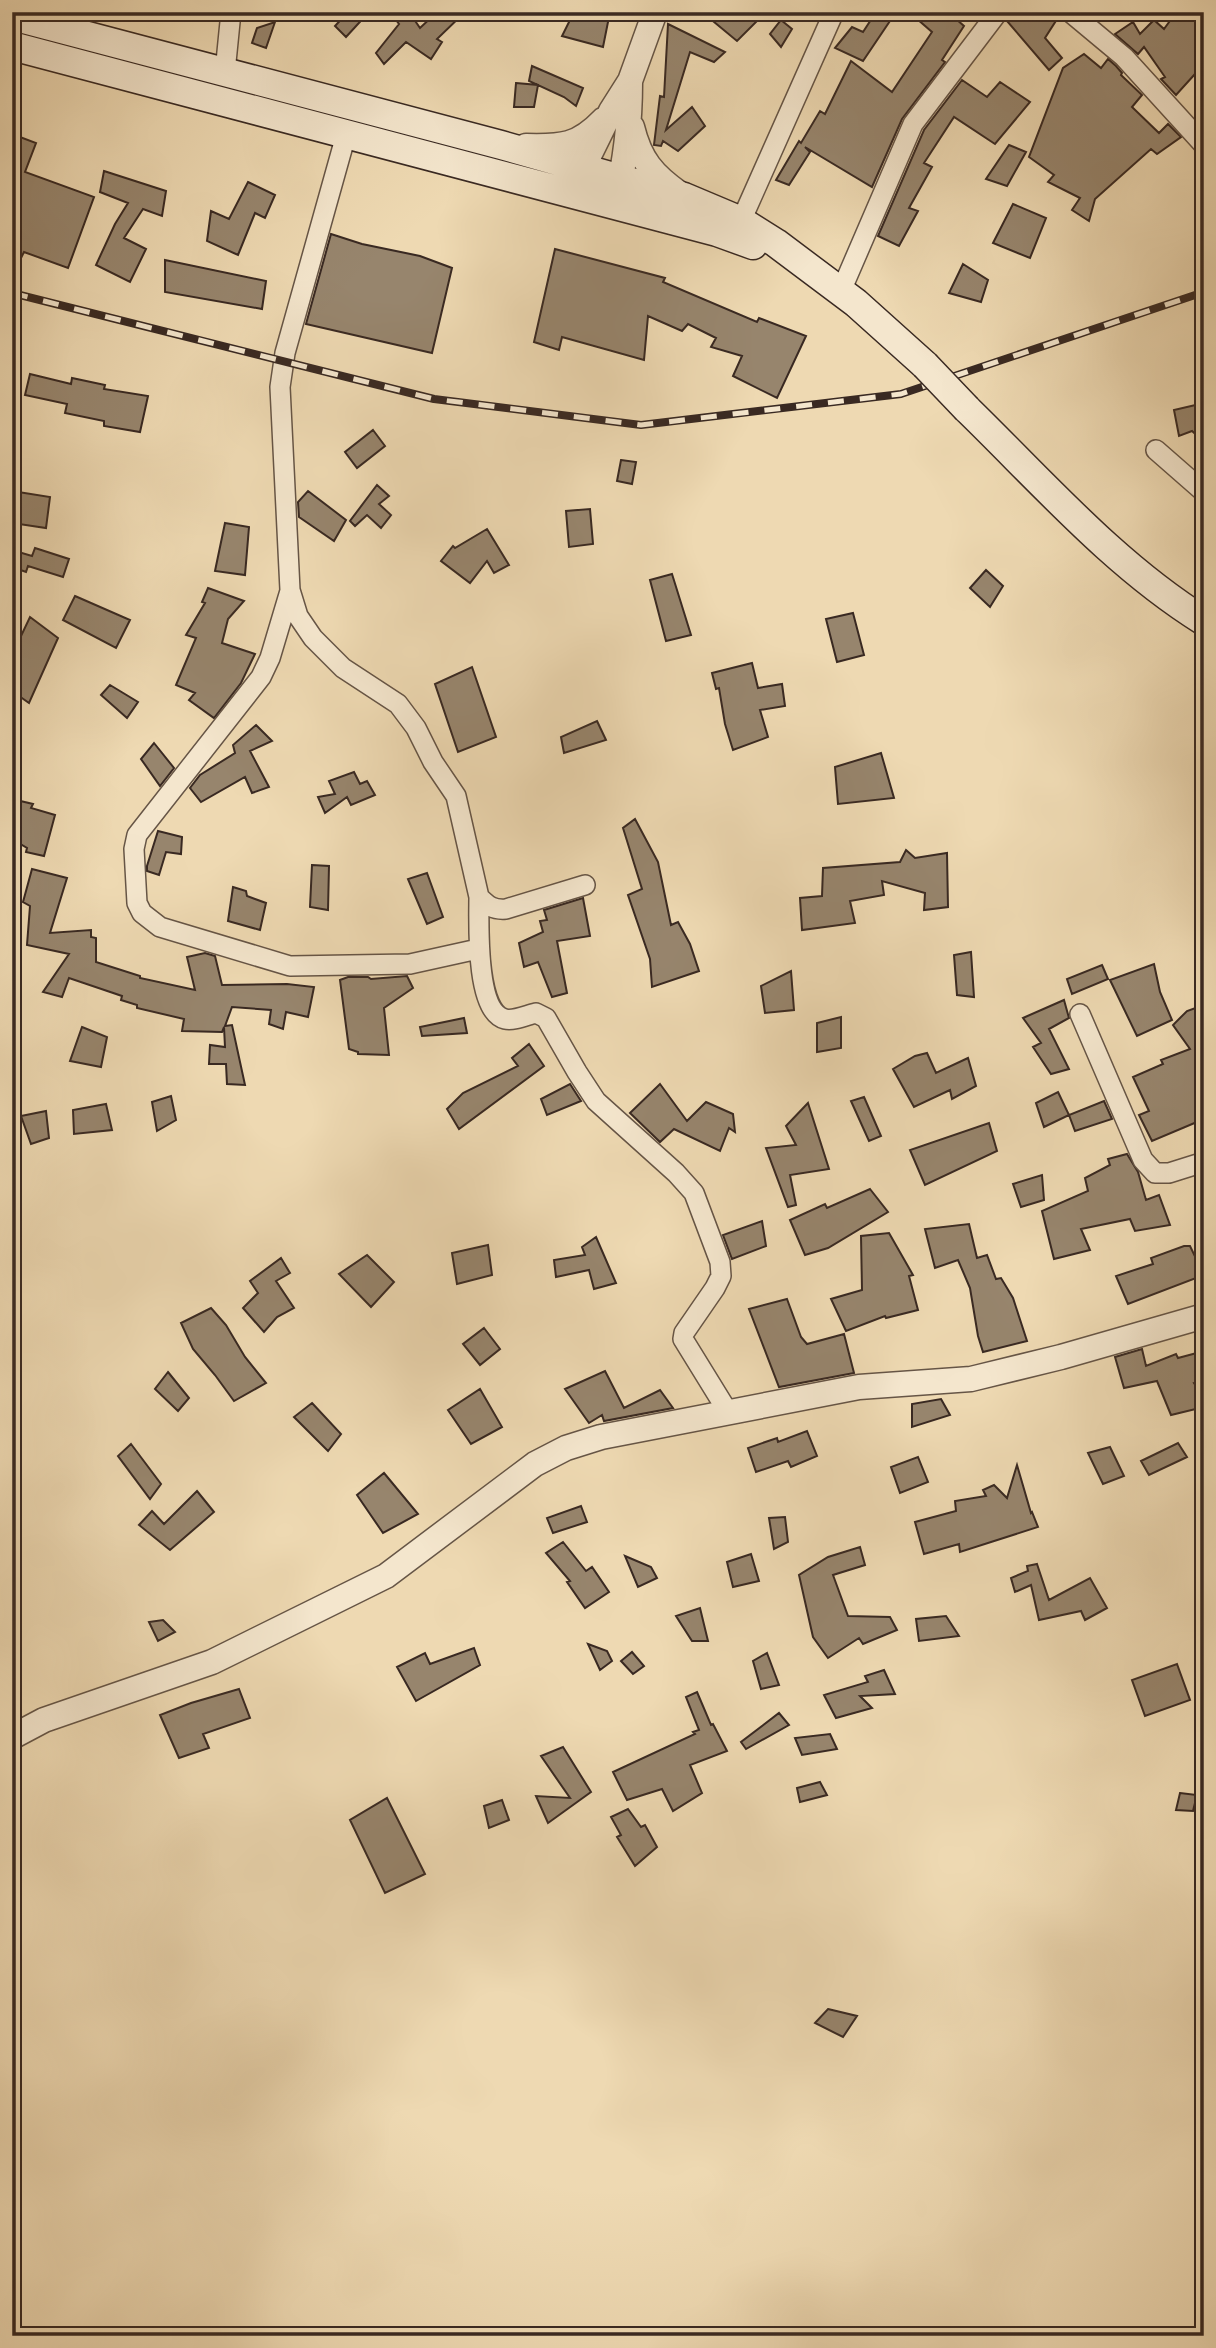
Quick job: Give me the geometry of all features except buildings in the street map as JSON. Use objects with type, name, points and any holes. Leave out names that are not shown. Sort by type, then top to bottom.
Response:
[{"type":"main road","points":[[12,16],[501,145],[579,181]]},
{"type":"main road","points":[[12,46],[346,135],[618,191],[807,268]]},
{"type":"main road","points":[[618,191],[684,197],[741,221],[841,290],[925,365],[1105,544],[1171,600],[1204,621]]},
{"type":"street","points":[[225,72],[231,12]]},
{"type":"street","points":[[618,191],[621,114],[655,12]]},
{"type":"street","points":[[741,221],[834,12]]},
{"type":"street","points":[[841,290],[913,124],[998,12]]},
{"type":"street","points":[[1070,12],[1124,57],[1204,145]]},
{"type":"street","points":[[501,145],[554,147],[575,142],[621,114]]},
{"type":"street","points":[[579,181],[621,114]]},
{"type":"street","points":[[621,114],[641,157],[662,181],[684,197]]},
{"type":"street","points":[[346,135],[285,353],[280,387],[290,590],[298,616],[313,638],[343,668],[398,704],[416,728],[433,762],[456,796],[480,897],[478,949],[481,971],[492,1008],[500,1018],[508,1020],[536,1013],[547,1017],[596,1101],[676,1173],[694,1193],[720,1262],[721,1276],[682,1339],[728,1412]]},
{"type":"street","points":[[1156,450],[1204,492]]},
{"type":"street","points":[[290,590],[270,658],[261,677],[137,835],[134,849],[137,903],[142,913],[160,927],[289,966],[410,964],[478,949]]},
{"type":"street","points":[[480,897],[495,910],[506,909],[585,885]]},
{"type":"street","points":[[1080,1014],[1143,1160],[1155,1173],[1169,1174],[1204,1161]]},
{"type":"street","points":[[12,1737],[44,1720],[212,1662],[386,1576],[535,1464],[566,1448],[601,1437],[859,1387],[971,1379],[1061,1357],[1204,1316]]},
{"type":"railway","points":[[12,293],[434,399],[641,425],[901,394],[1204,292]]}]
